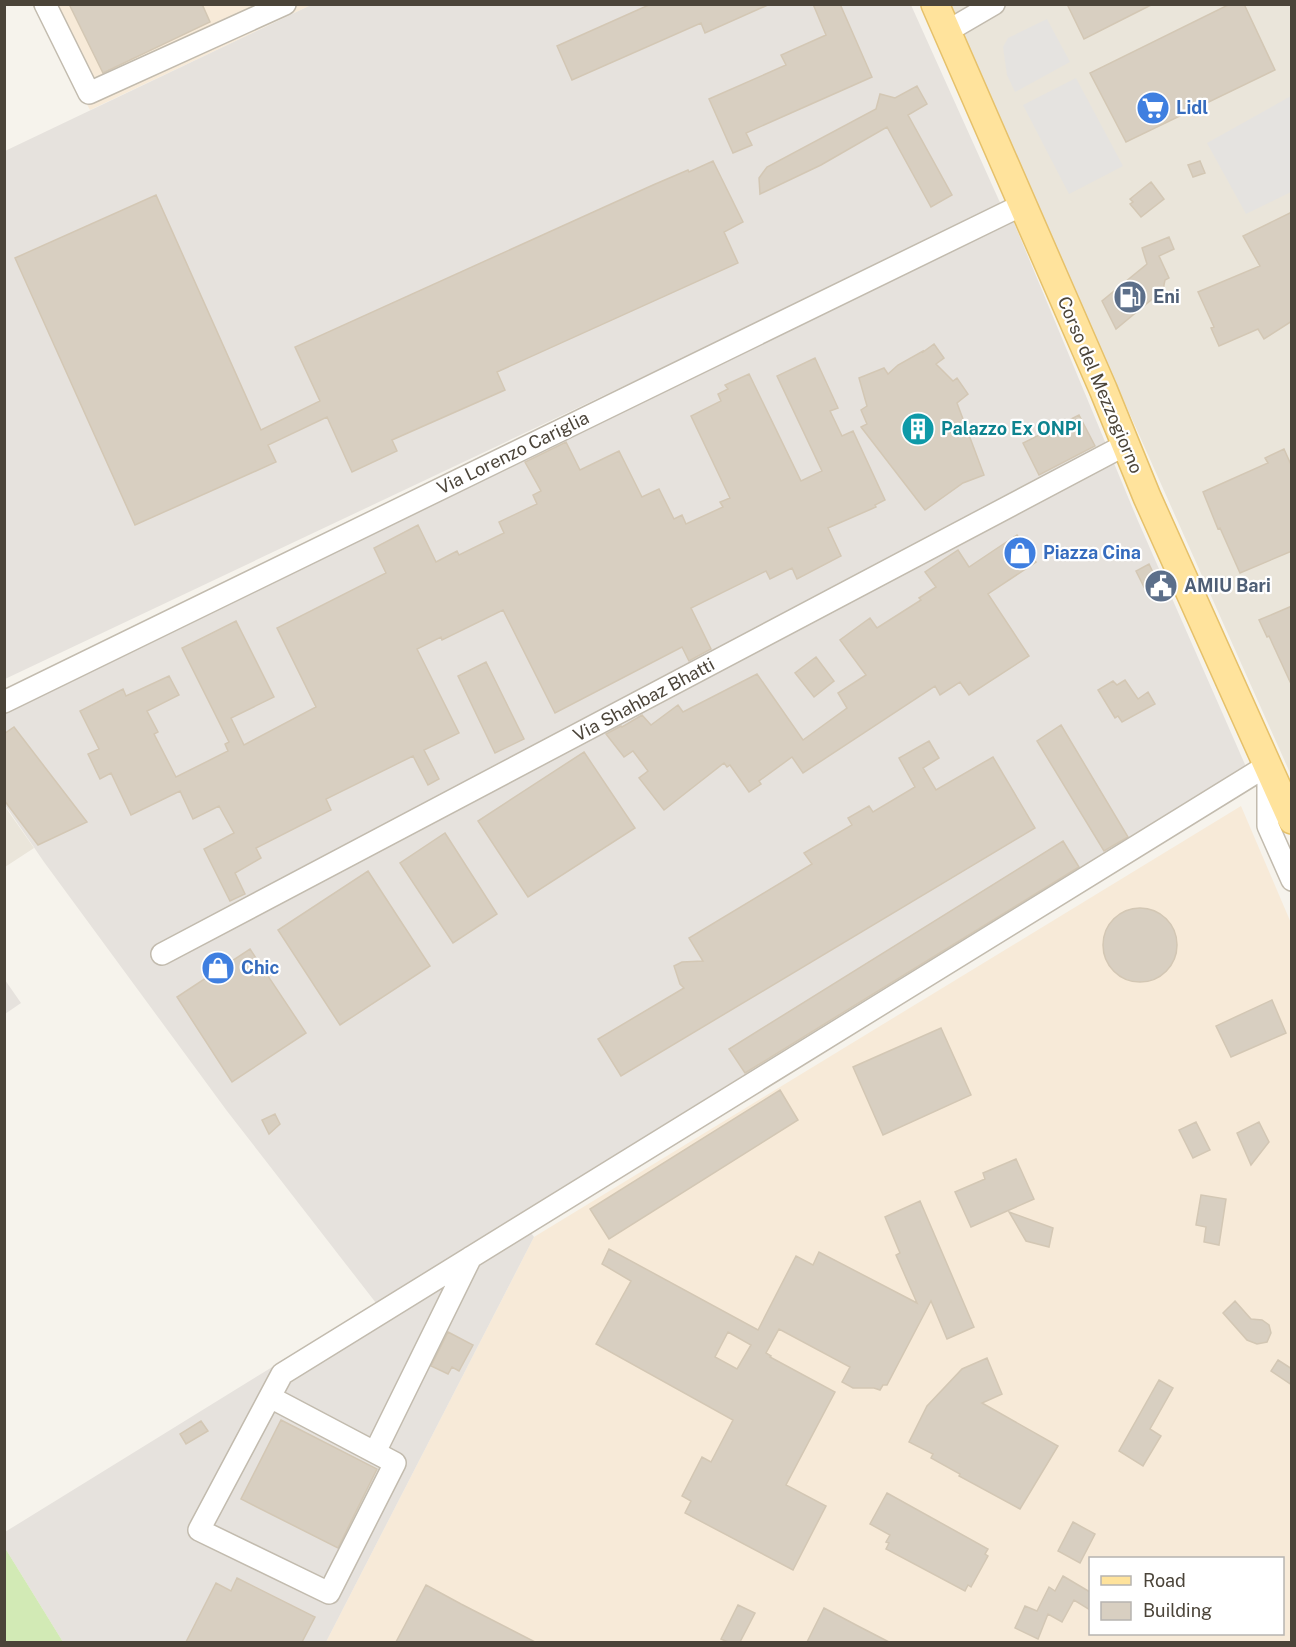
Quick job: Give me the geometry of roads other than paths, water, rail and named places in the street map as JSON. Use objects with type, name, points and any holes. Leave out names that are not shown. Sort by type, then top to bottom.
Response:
[{"type":"main road","name":"Corso del Mezzogiorno","points":[[935,4],[1103,389],[1125,446],[1292,820]]},
{"type":"street","points":[[45,4],[89,93],[285,4]]},
{"type":"street","points":[[946,32],[994,4]]},
{"type":"street","name":"Via Lorenzo Cariglia","points":[[4,702],[1022,205]]},
{"type":"street","name":"Via Shahbaz Bhatti","points":[[162,954],[1125,446]]},
{"type":"street","points":[[270,1397],[395,1463],[329,1593],[199,1530],[282,1374],[1268,765]]},
{"type":"street","name":"Corso del Mezzogiorno","points":[[1268,765],[1268,826],[1292,880]]},
{"type":"street","points":[[375,1452],[471,1257]]},
{"type":"place","name":"Lidl","points":[[1153,108]]},
{"type":"place","name":"Eni","points":[[1130,297]]},
{"type":"place","name":"Palazzo Ex ONPI","points":[[918,429]]},
{"type":"place","name":"Piazza Cina","points":[[1020,553]]},
{"type":"place","name":"AMIU Bari","points":[[1161,586]]},
{"type":"place","name":"Chic","points":[[218,968]]}]
